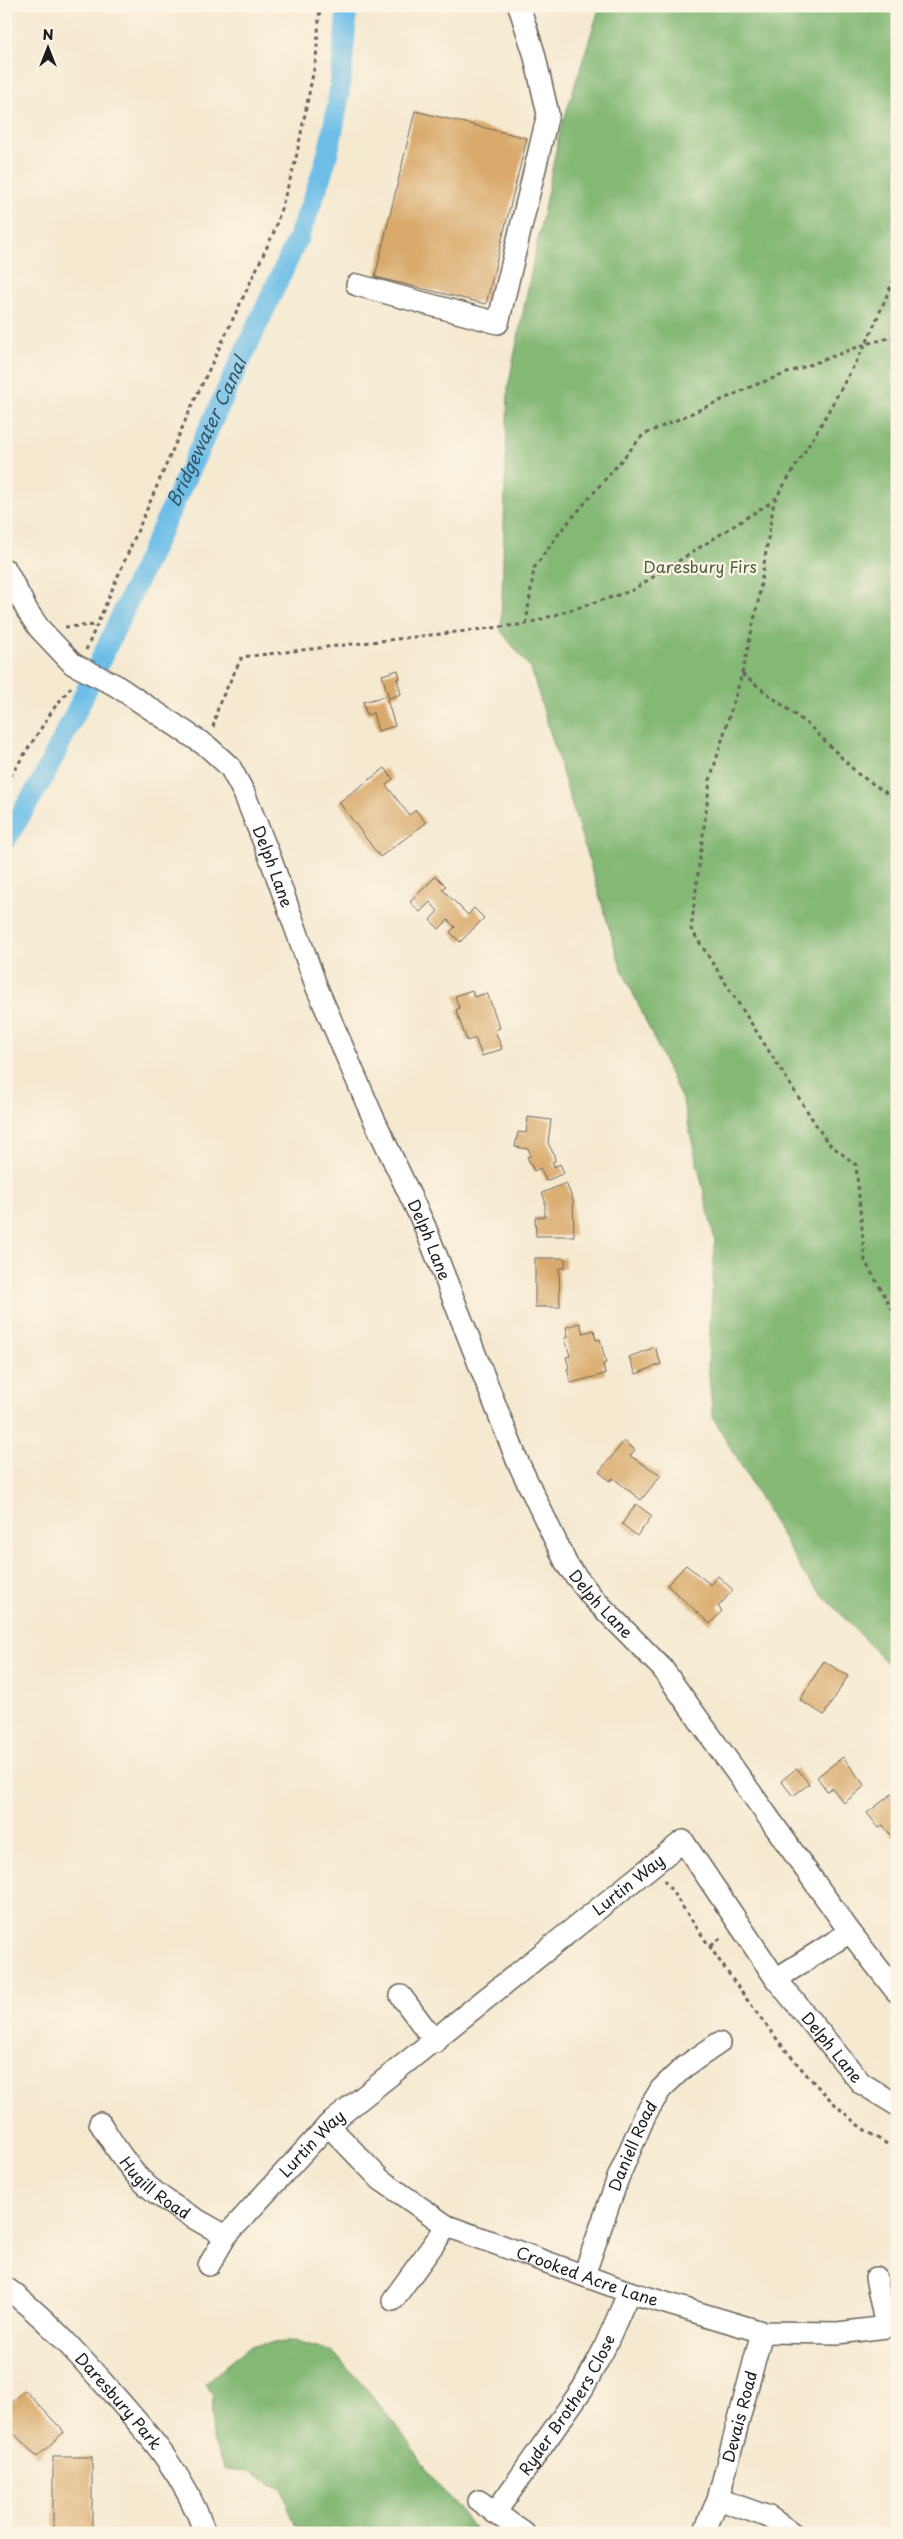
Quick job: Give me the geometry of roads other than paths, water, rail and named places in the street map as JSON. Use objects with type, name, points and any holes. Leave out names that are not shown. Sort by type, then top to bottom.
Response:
[{"type":"street","points":[[357,285],[498,323],[548,114],[534,53],[519,6]]},
{"type":"street","name":"Delph Lane","points":[[6,570],[38,628],[78,665],[115,685],[208,748],[230,767],[248,801],[318,988],[372,1115],[425,1227],[517,1460],[566,1565],[594,1598],[662,1668],[850,1932],[896,1991]]},
{"type":"street","name":"Delph Lane","points":[[683,1841],[776,1979],[861,2083],[897,2105]]},
{"type":"street","name":"Lurtin Way","points":[[209,2265],[226,2236],[328,2125],[435,2042],[683,1841]]},
{"type":"street","points":[[776,1979],[850,1932]]},
{"type":"street","points":[[401,1996],[435,2042]]},
{"type":"street","name":"Daniell Road","points":[[584,2275],[618,2178],[645,2115],[661,2090],[684,2068],[719,2043]]},
{"type":"street","name":"Hugill Road","points":[[100,2123],[118,2152],[140,2179],[170,2204],[226,2236]]},
{"type":"street","name":"Crooked Acre Lane","points":[[328,2125],[381,2180],[447,2226],[629,2292],[762,2332],[838,2333],[886,2327],[876,2278]]},
{"type":"street","points":[[393,2300],[447,2226]]},
{"type":"street","name":"Daresbury Park","points":[[6,2288],[25,2302],[66,2341],[161,2449],[184,2485],[205,2533]]},
{"type":"street","name":"Ryder Brothers Close","points":[[524,2533],[487,2507],[583,2388],[603,2351],[629,2292]]},
{"type":"street","name":"Devais Road","points":[[704,2533],[718,2499],[762,2332]]},
{"type":"street","points":[[718,2499],[769,2517],[792,2533]]},
{"type":"waterway","name":"Bridgewater Canal","points":[[6,839],[43,778],[79,706],[298,238],[322,173],[333,132],[342,69],[347,6]]},
{"type":"park label","name":"Daresbury Firs","points":[[700,567]]}]
